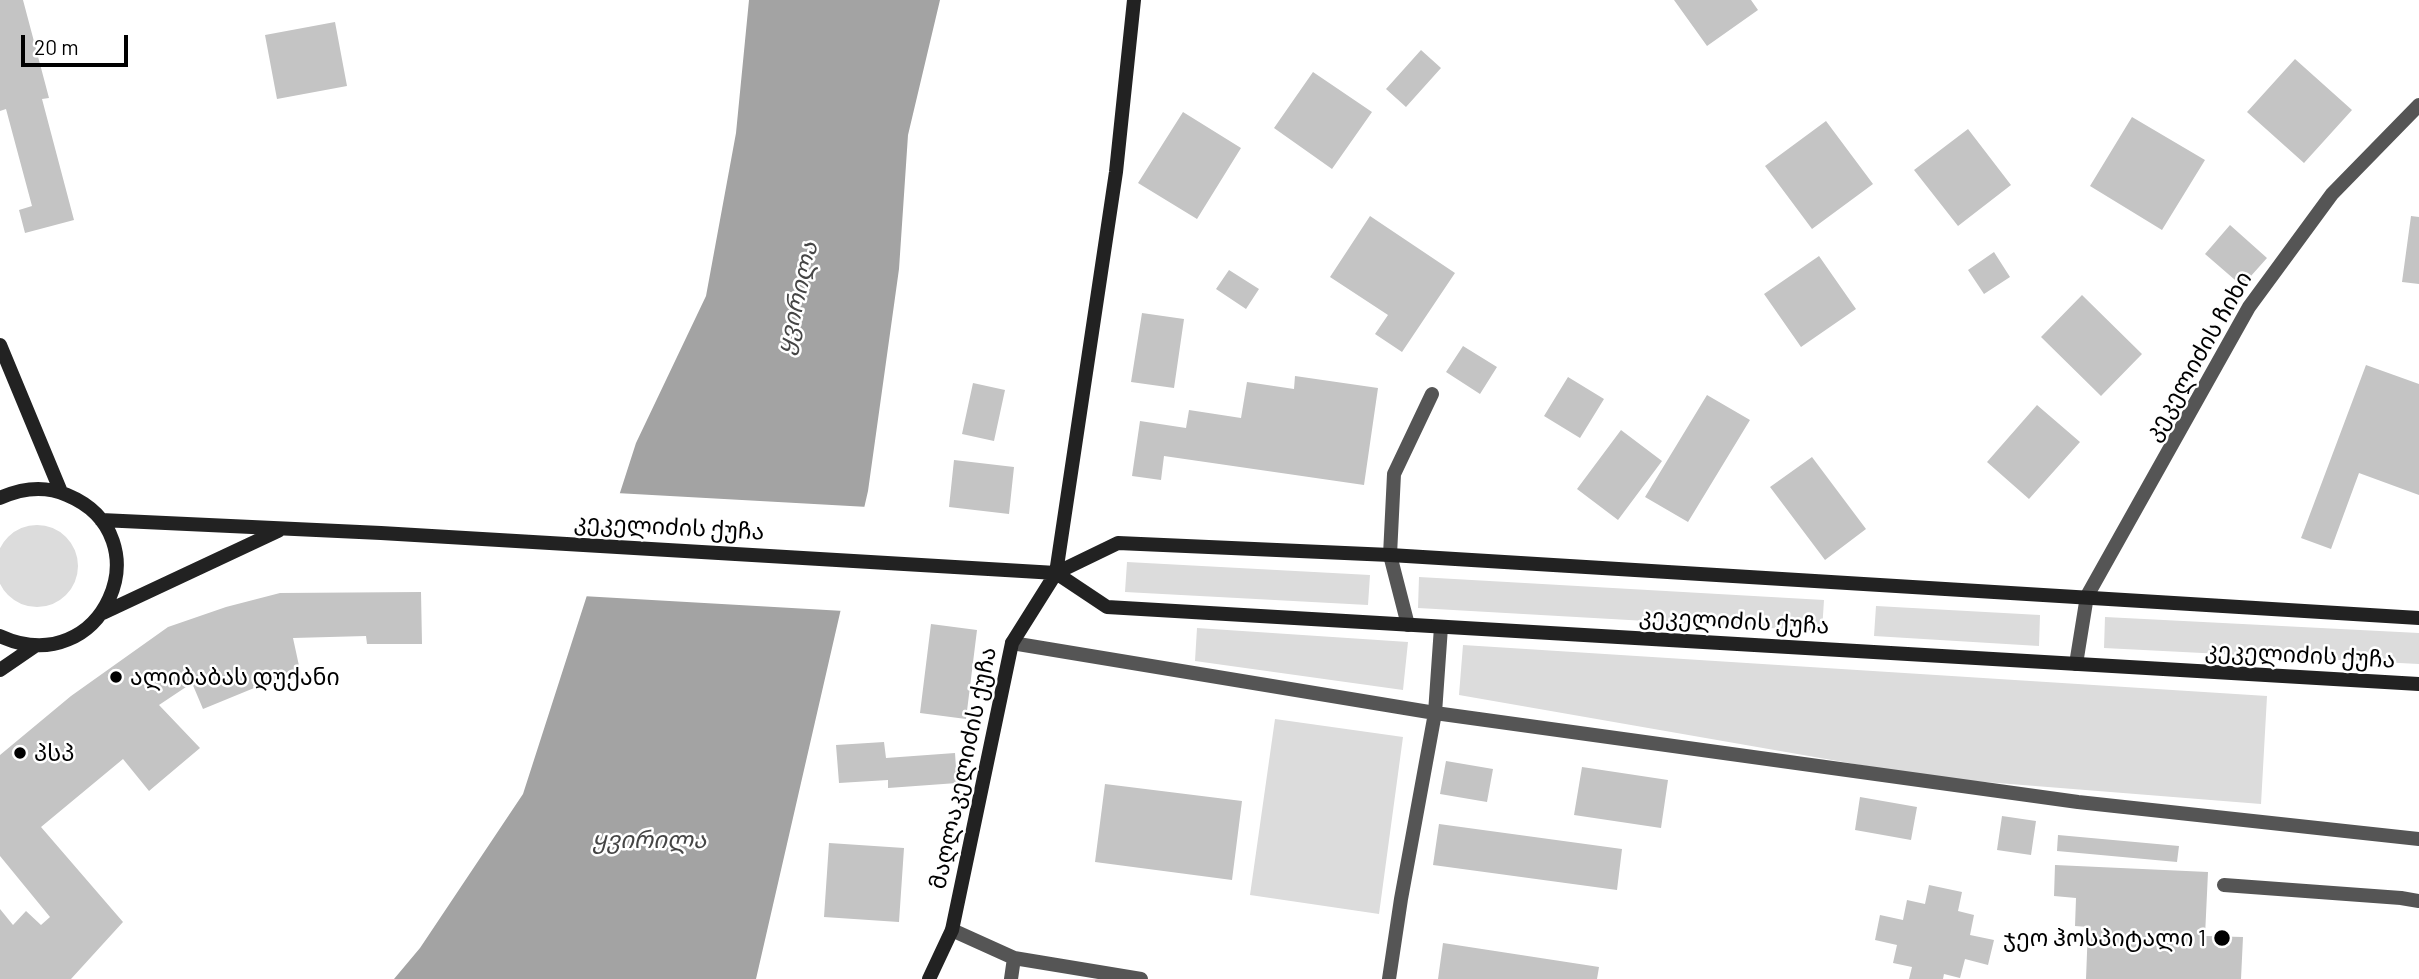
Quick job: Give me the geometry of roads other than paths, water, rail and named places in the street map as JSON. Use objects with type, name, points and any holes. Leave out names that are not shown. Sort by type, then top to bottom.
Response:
[{"type":"street","points":[[1056,573],[1116,172],[1135,0]]},
{"type":"street","name":"კეკელიძის ჩიხი","points":[[2076,664],[2087,596],[2249,307],[2332,194],[2419,105]]},
{"type":"street","points":[[0,345],[61,492]]},
{"type":"street","points":[[1408,625],[1390,555],[1394,474],[1432,394]]},
{"type":"street","points":[[0,498],[16,491],[31,489],[61,492],[76,498],[101,520],[114,547],[117,576],[103,613],[90,627],[73,638],[55,645],[35,646],[0,636]]},
{"type":"street","name":"კეკელიძის ქუჩა","points":[[101,520],[381,533],[1056,573],[1118,543],[1390,555],[2419,618]]},
{"type":"street","name":"კეკელიძის ქუჩა","points":[[103,613],[279,530]]},
{"type":"street","name":"კეკელიძის ქუჩა","points":[[1056,573],[1107,607],[2419,684]]},
{"type":"street","name":"მაღლაკელიძის ქუჩა","points":[[929,979],[952,930],[1012,643],[1056,573]]},
{"type":"street","points":[[1389,979],[1435,713],[1441,627]]},
{"type":"street","points":[[1012,643],[1435,713],[2078,802],[2419,839]]},
{"type":"street","points":[[0,670],[35,646]]},
{"type":"street","points":[[2224,885],[2419,901]]},
{"type":"street","points":[[952,930],[1014,958],[1141,979]]},
{"type":"street","points":[[1011,979],[1014,958]]},
{"type":"water","name":"ყვირილა","points":[[749,0],[940,0],[908,135],[899,269],[868,491],[756,979],[394,979],[420,948],[523,794],[636,443],[706,296],[736,133]]},
{"type":"place","name":"ალიბაბას დუქანი","points":[[116,677]]},
{"type":"place","name":"პსპ","points":[[20,753]]},
{"type":"place","name":"ჯეო ჰოსპიტალი 1","points":[[2222,938]]}]
